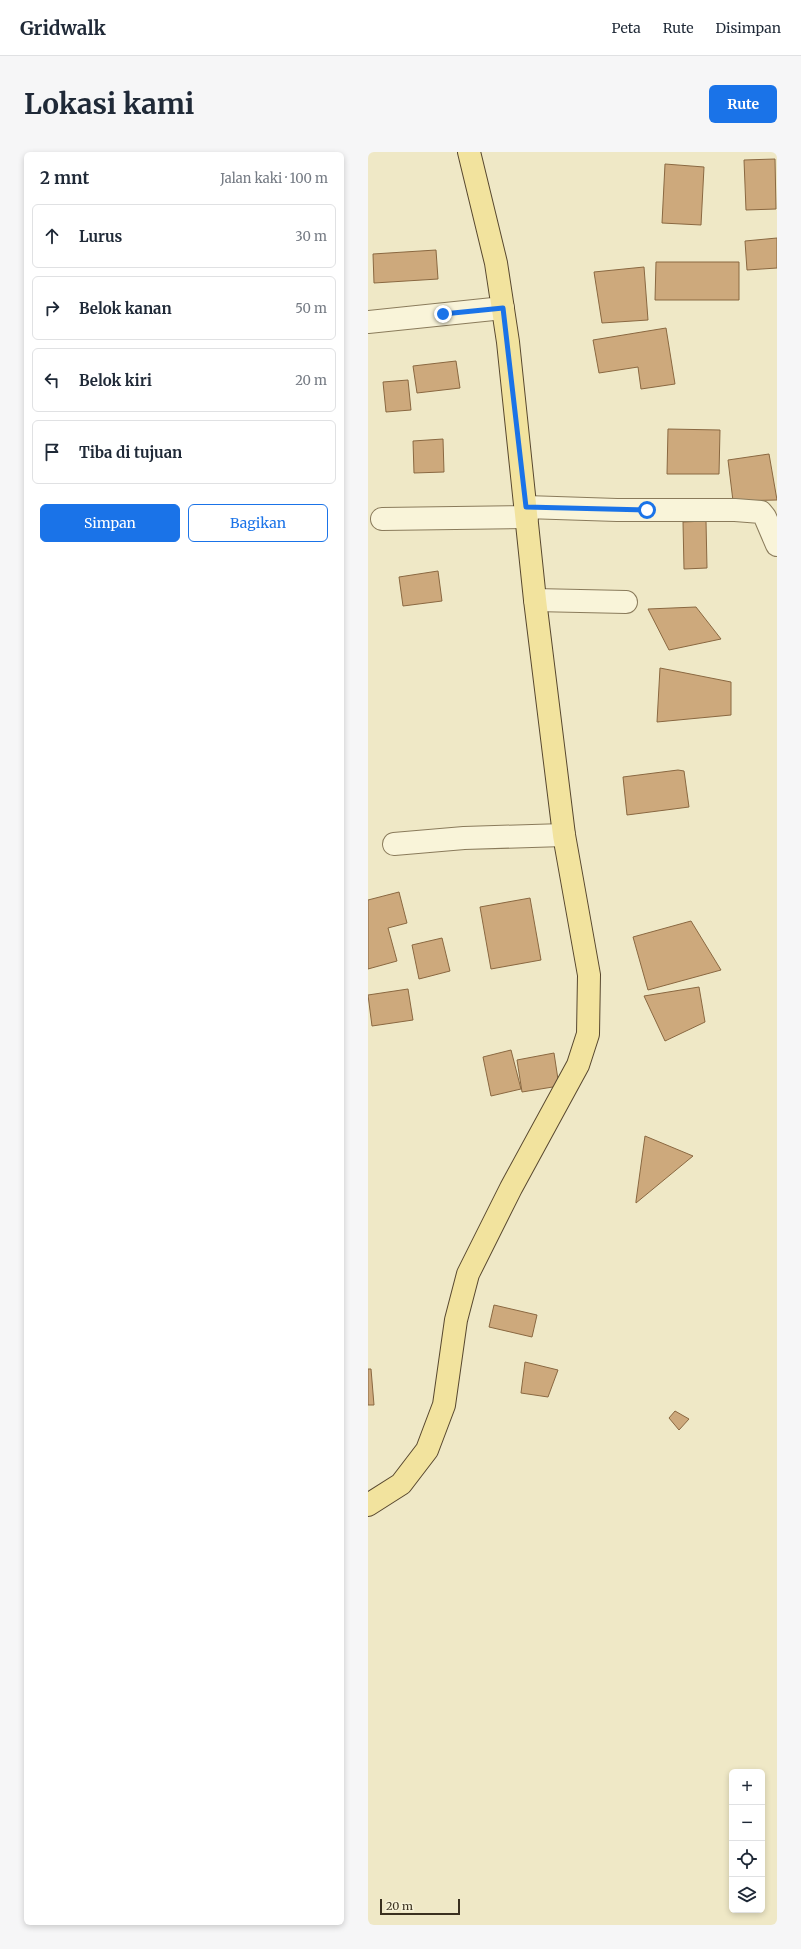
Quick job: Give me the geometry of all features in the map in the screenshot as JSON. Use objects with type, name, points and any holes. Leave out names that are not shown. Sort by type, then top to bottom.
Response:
[{"type":"main road","points":[[368,1505],[401,1484],[427,1450],[444,1405],[456,1320],[468,1274],[500,1209],[578,1065],[588,1034],[588,975],[564,835],[535,600],[527,512],[503,308],[496,263],[472,152]]},
{"type":"street","points":[[368,322],[503,308]]},
{"type":"street","points":[[382,519],[527,512],[735,510],[761,512],[765,517],[777,545]]},
{"type":"street","points":[[535,600],[626,602]]},
{"type":"street","points":[[394,844],[464,838],[564,835]]},
{"type":"building","points":[[775,159],[776,209],[746,210],[744,160]]},
{"type":"building","points":[[665,164],[704,167],[701,225],[662,223]]},
{"type":"building","points":[[777,238],[777,268],[747,270],[745,241]]},
{"type":"building","points":[[436,250],[438,279],[374,283],[373,254]]},
{"type":"building","points":[[656,262],[739,262],[739,300],[655,300]]},
{"type":"building","points":[[644,267],[648,320],[602,323],[594,272]]},
{"type":"building","points":[[666,328],[675,384],[641,389],[638,367],[599,373],[593,340]]},
{"type":"building","points":[[456,361],[460,388],[417,393],[413,366]]},
{"type":"building","points":[[408,380],[411,410],[386,412],[383,382]]},
{"type":"building","points":[[668,429],[720,430],[719,474],[667,474]]},
{"type":"building","points":[[443,439],[444,472],[414,473],[413,441]]},
{"type":"building","points":[[769,454],[777,500],[733,501],[728,460]]},
{"type":"building","points":[[706,521],[707,568],[684,569],[683,522]]},
{"type":"building","points":[[438,571],[442,601],[403,606],[399,577]]},
{"type":"building","points":[[696,607],[721,639],[669,650],[648,609]]},
{"type":"building","points":[[660,668],[731,682],[731,715],[657,722]]},
{"type":"building","points":[[678,770],[684,771],[689,807],[627,815],[623,777]]},
{"type":"building","points":[[399,892],[407,923],[388,928],[397,961],[368,969],[368,900]]},
{"type":"building","points":[[530,898],[541,960],[491,969],[480,907]]},
{"type":"building","points":[[691,921],[721,970],[648,990],[633,937]]},
{"type":"building","points":[[442,938],[450,971],[419,979],[412,945]]},
{"type":"building","points":[[699,987],[705,1022],[665,1041],[644,996]]},
{"type":"building","points":[[408,989],[413,1020],[372,1026],[368,995]]},
{"type":"building","points":[[511,1050],[521,1089],[491,1096],[483,1057]]},
{"type":"building","points":[[554,1053],[559,1086],[522,1092],[517,1060]]},
{"type":"building","points":[[645,1136],[693,1156],[636,1203],[636,1201]]},
{"type":"building","points":[[494,1305],[537,1315],[532,1337],[489,1327]]},
{"type":"building","points":[[525,1362],[558,1370],[548,1397],[521,1393]]},
{"type":"building","points":[[368,1369],[371,1369],[374,1405],[368,1405]]},
{"type":"building","points":[[675,1411],[689,1419],[679,1430],[669,1418]]},
{"type":"route","points":[[443,314],[503,308],[526,507],[647,510]]}]
